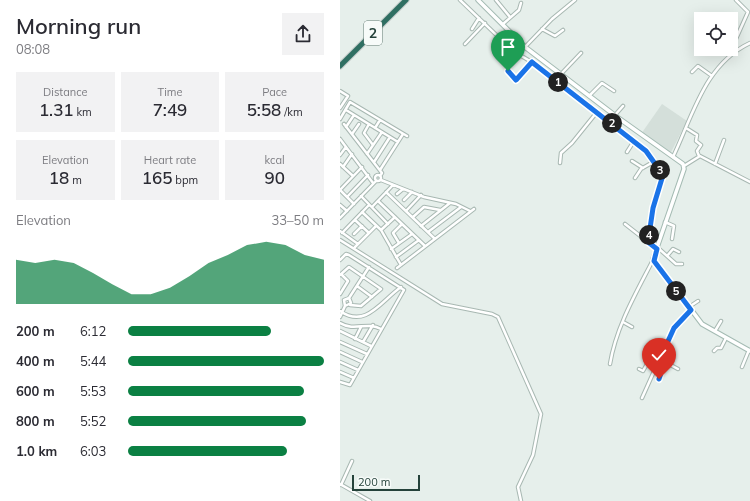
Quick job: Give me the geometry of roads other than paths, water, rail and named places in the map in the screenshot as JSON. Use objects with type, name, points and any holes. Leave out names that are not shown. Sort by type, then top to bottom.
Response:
[{"type":"highway","name":"2","points":[[340,66],[406,0]]},
{"type":"street","points":[[460,0],[485,23],[512,52],[532,62],[634,141],[655,161],[663,177],[654,204],[648,242]]},
{"type":"street","points":[[478,0],[525,47],[684,166]]},
{"type":"street","points":[[496,0],[510,17]]},
{"type":"street","points":[[525,47],[542,29],[575,0]]},
{"type":"street","points":[[736,0],[748,12],[738,34]]},
{"type":"street","points":[[503,24],[520,8],[521,2]]},
{"type":"street","points":[[472,29],[479,18]]},
{"type":"street","points":[[465,44],[485,23]]},
{"type":"street","points":[[542,29],[555,36],[563,30]]},
{"type":"street","points":[[738,50],[750,43]]},
{"type":"street","points":[[561,74],[581,53]]},
{"type":"street","points":[[673,157],[703,88],[730,56]]},
{"type":"street","points":[[508,71],[516,80],[532,62]]},
{"type":"street","points":[[692,72],[698,66],[712,76]]},
{"type":"street","points":[[589,96],[602,83],[614,91]]},
{"type":"street","points":[[340,91],[348,96],[340,108]]},
{"type":"street","points":[[340,119],[350,102],[407,136]]},
{"type":"street","points":[[614,115],[623,106]]},
{"type":"street","points":[[346,110],[398,142]]},
{"type":"street","points":[[560,162],[561,153],[572,144],[597,112]]},
{"type":"street","points":[[354,115],[345,125],[382,173],[380,180]]},
{"type":"street","points":[[375,128],[380,120]]},
{"type":"street","points":[[352,134],[359,124]]},
{"type":"street","points":[[369,124],[364,133],[373,145]]},
{"type":"street","points":[[686,128],[697,135],[696,141],[701,145],[697,152],[698,156]]},
{"type":"street","points":[[367,154],[382,132]]},
{"type":"street","points":[[380,170],[404,134]]},
{"type":"street","points":[[374,162],[390,138]]},
{"type":"street","points":[[340,139],[375,182]]},
{"type":"street","points":[[715,164],[724,140]]},
{"type":"street","points":[[627,152],[634,141]]},
{"type":"street","points":[[340,155],[346,147]]},
{"type":"street","points":[[343,167],[352,154]]},
{"type":"street","points":[[698,156],[750,182]]},
{"type":"street","points":[[610,364],[623,322],[635,294],[653,260],[684,166],[698,156]]},
{"type":"street","points":[[632,161],[642,168]]},
{"type":"street","points":[[636,178],[642,168],[655,161]]},
{"type":"street","points":[[340,164],[353,176]]},
{"type":"street","points":[[354,204],[340,190],[362,167]]},
{"type":"street","points":[[347,197],[368,175]]},
{"type":"street","points":[[375,182],[376,176],[380,176]]},
{"type":"street","points":[[340,218],[375,182],[380,180],[421,196],[461,206],[470,211]]},
{"type":"street","points":[[358,244],[341,232],[362,212],[378,201],[394,185]]},
{"type":"street","points":[[397,194],[403,188]]},
{"type":"street","points":[[386,192],[435,238]]},
{"type":"street","points":[[404,200],[412,192]]},
{"type":"street","points":[[361,196],[388,224]]},
{"type":"street","points":[[406,211],[421,196]]},
{"type":"street","points":[[378,201],[425,246]]},
{"type":"street","points":[[421,226],[450,203]]},
{"type":"street","points":[[340,205],[347,212]]},
{"type":"street","points":[[428,232],[461,206]]},
{"type":"street","points":[[413,218],[424,207],[440,210]]},
{"type":"street","points":[[398,268],[474,209]]},
{"type":"street","points":[[362,212],[381,230],[401,265]]},
{"type":"street","points":[[381,230],[395,217]]},
{"type":"street","points":[[355,220],[369,233]]},
{"type":"street","points":[[666,222],[674,226],[672,238]]},
{"type":"street","points":[[399,243],[393,232],[402,224]]},
{"type":"street","points":[[625,224],[678,265],[682,264]]},
{"type":"street","points":[[354,234],[362,226]]},
{"type":"street","points":[[355,248],[376,226]]},
{"type":"street","points":[[391,249],[412,234]]},
{"type":"street","points":[[340,240],[442,304],[492,314],[498,317],[541,414],[533,455],[518,487],[521,501]]},
{"type":"street","points":[[396,257],[418,240]]},
{"type":"street","points":[[667,256],[673,249],[679,252]]},
{"type":"street","points":[[340,260],[347,254],[404,290],[349,386],[340,382]]},
{"type":"street","points":[[653,260],[702,324],[749,351],[742,366]]},
{"type":"street","points":[[340,294],[348,281],[341,274],[350,267],[381,289],[361,306],[345,306]]},
{"type":"street","points":[[344,300],[349,298],[369,267]]},
{"type":"street","points":[[357,286],[372,297]]},
{"type":"street","points":[[341,312],[349,316],[366,316],[401,287]]},
{"type":"street","points":[[340,297],[344,300],[345,306],[340,317]]},
{"type":"street","points":[[349,298],[351,302],[350,305]]},
{"type":"street","points":[[642,398],[674,328],[698,301]]},
{"type":"street","points":[[714,331],[721,321]]},
{"type":"street","points":[[623,322],[632,327]]},
{"type":"street","points":[[340,323],[353,327],[373,325],[381,329]]},
{"type":"street","points":[[363,342],[373,325]]},
{"type":"street","points":[[355,338],[362,327]]},
{"type":"street","points":[[340,331],[371,346]]},
{"type":"street","points":[[714,351],[717,348],[721,348],[726,338]]},
{"type":"street","points":[[340,342],[367,354]]},
{"type":"street","points":[[659,379],[667,356],[664,350]]},
{"type":"street","points":[[340,352],[362,362]]},
{"type":"street","points":[[340,362],[358,370]]},
{"type":"street","points":[[665,362],[678,369]]},
{"type":"street","points":[[639,369],[643,371],[647,364],[655,368]]},
{"type":"street","points":[[340,372],[354,378]]},
{"type":"street","points":[[352,461],[340,484],[370,501]]}]
